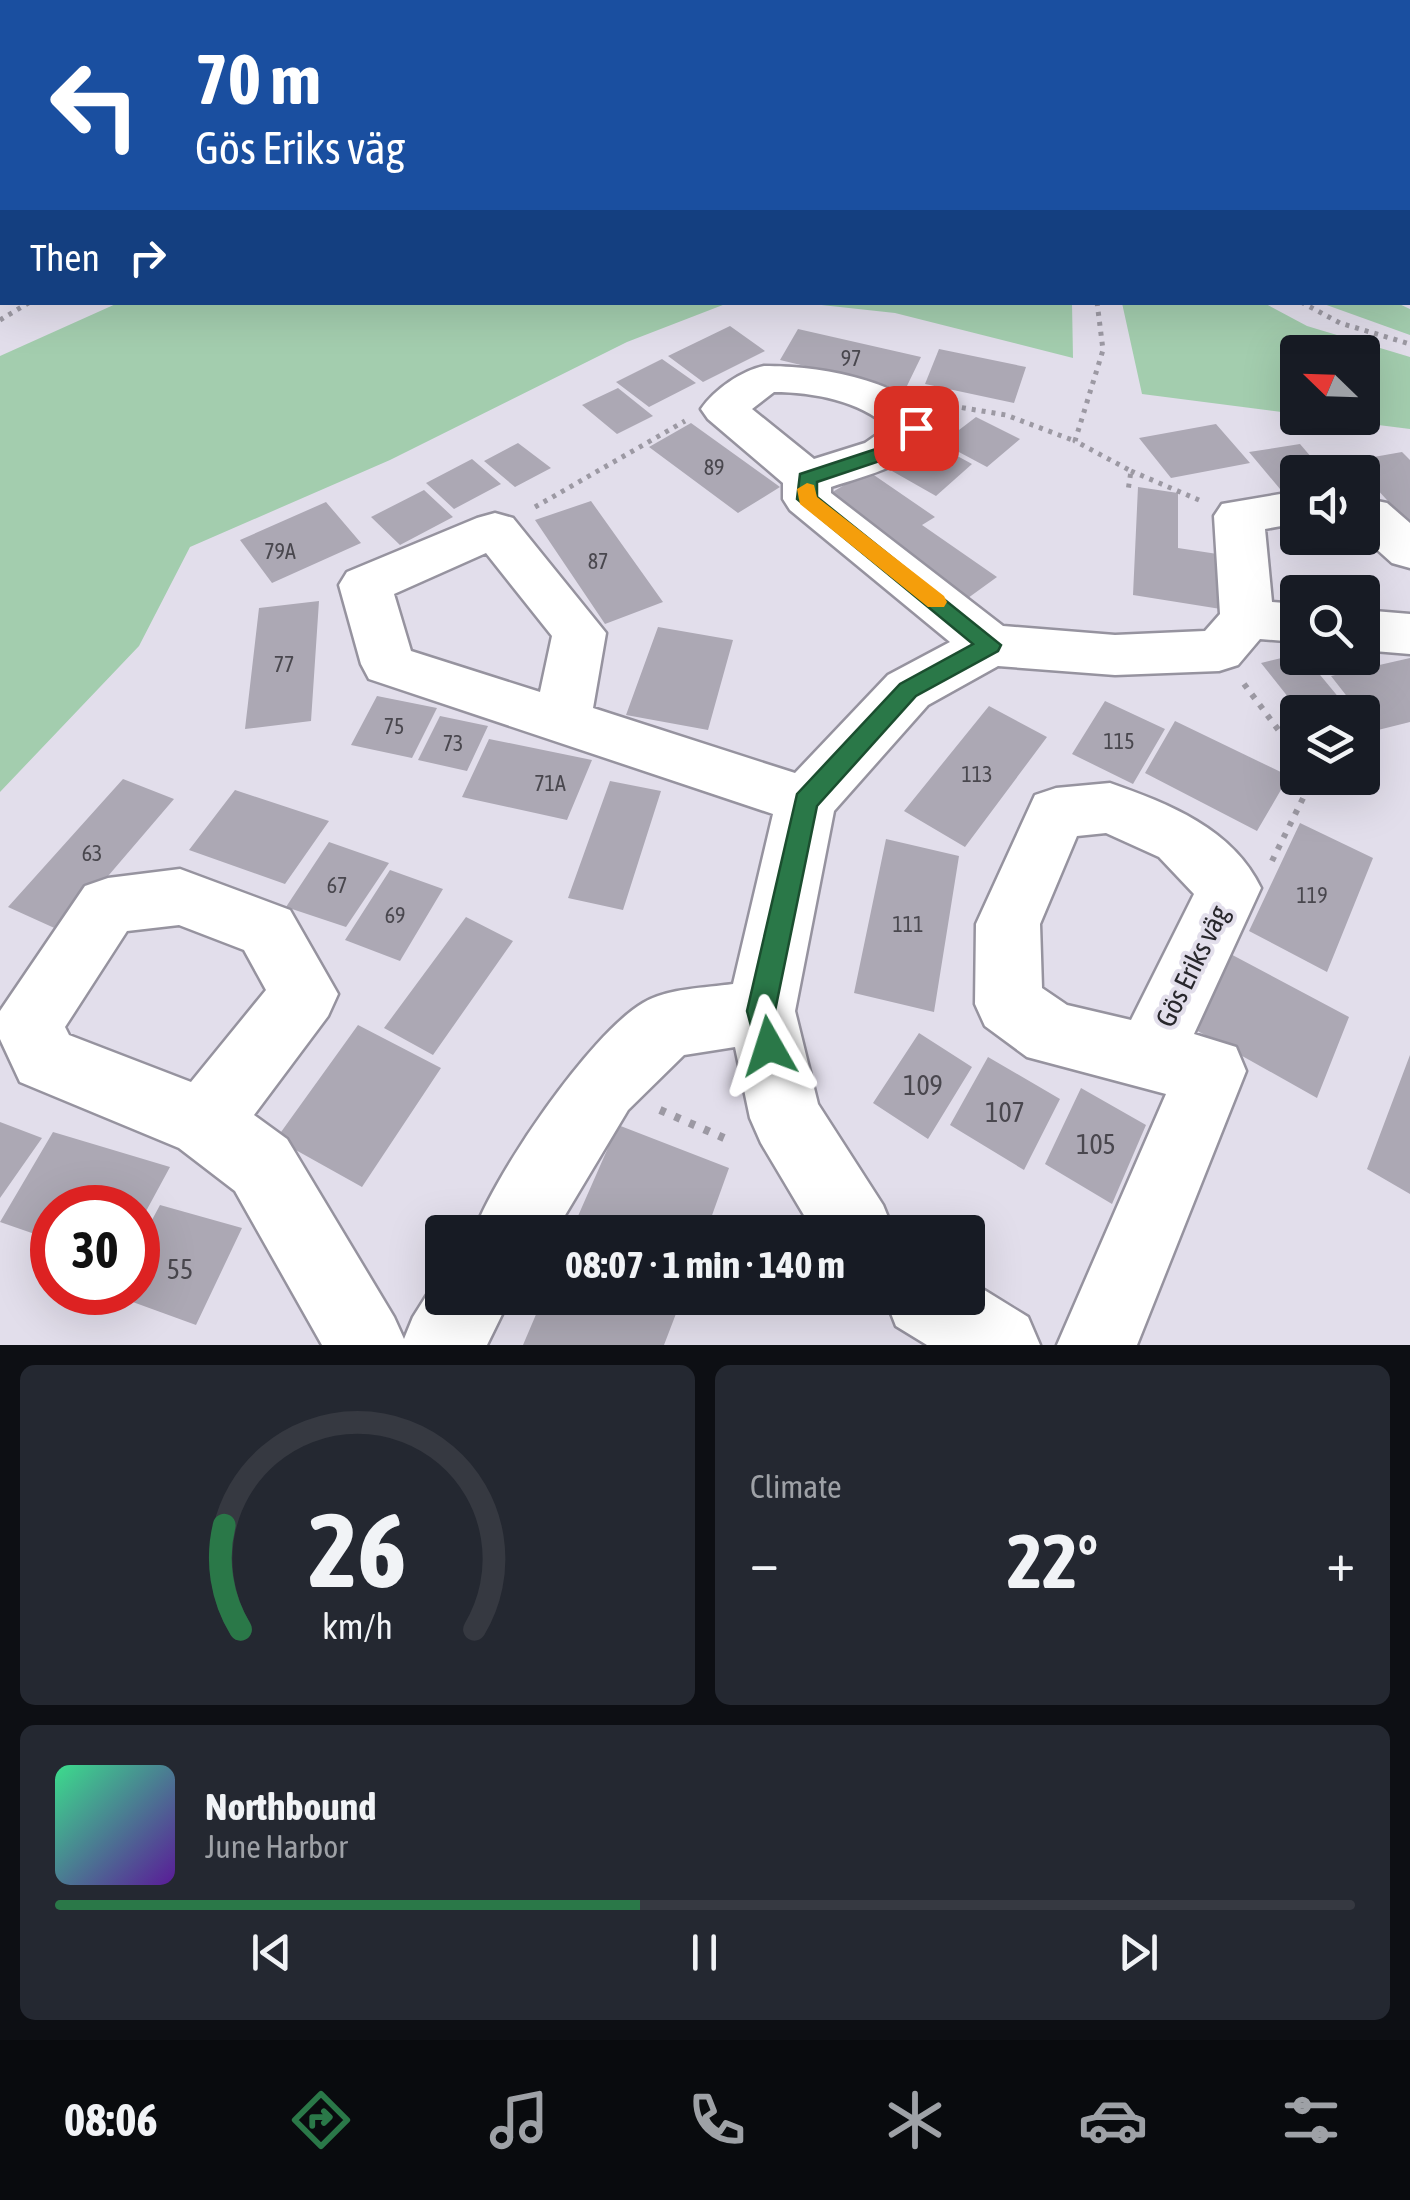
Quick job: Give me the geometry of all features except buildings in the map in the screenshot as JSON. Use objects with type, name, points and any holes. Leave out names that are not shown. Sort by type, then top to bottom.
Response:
[{"type":"street","points":[[807,489],[882,454],[916,428],[886,401],[798,379],[764,379],[724,410],[807,489],[990,645]]},
{"type":"street","points":[[846,1215],[786,1118],[761,1011],[806,802],[908,690],[990,645],[1114,655],[1254,631],[1239,516],[1280,510]]},
{"type":"street","points":[[1380,524],[1410,551]]},
{"type":"street","points":[[562,721],[580,633],[495,530],[365,585],[388,664],[806,802]]},
{"type":"street","points":[[1380,632],[1410,634]]},
{"type":"street","name":"Gös Eriks väg","points":[[1098,1345],[1211,1071],[1051,1034],[1008,1004],[1008,924],[1056,814],[1110,808],[1181,840],[1229,888],[1149,1056]]},
{"type":"street","points":[[523,1215],[604,1086],[666,1026],[761,1011]]},
{"type":"street","points":[[204,1123],[261,1166],[366,1345]]},
{"type":"street","points":[[441,1345],[460,1315]]},
{"type":"street","points":[[951,1315],[1000,1345]]},
{"type":"path","points":[[0,320],[25,305]]},
{"type":"path","points":[[1075,441],[1103,350],[1097,305]]},
{"type":"path","points":[[1307,305],[1340,322],[1410,344]]},
{"type":"path","points":[[886,401],[1006,414],[1239,516]]},
{"type":"path","points":[[495,530],[693,417],[724,410]]},
{"type":"path","points":[[1128,491],[1131,471]]},
{"type":"path","points":[[1254,631],[1280,705]]},
{"type":"path","points":[[1227,893],[1266,874],[1305,795]]},
{"type":"green space","points":[[114,305],[723,305],[627,342],[390,460],[190,547],[139,646],[0,792],[0,356]]},
{"type":"green space","points":[[821,305],[1072,305],[1073,358],[895,313]]},
{"type":"green space","points":[[1122,305],[1268,305],[1307,326],[1337,335],[1280,335],[1280,412],[1142,394]]},
{"type":"green space","points":[[1327,305],[1401,305],[1410,309],[1410,335]]},
{"type":"green space","points":[[1380,348],[1410,357],[1410,429],[1380,425]]},
{"type":"slow traffic","points":[[807,489],[807,499],[936,602]]},
{"type":"route","points":[[769,1046],[761,1011],[806,802],[908,690],[990,645],[807,499],[807,478],[882,454],[916,428]]}]
